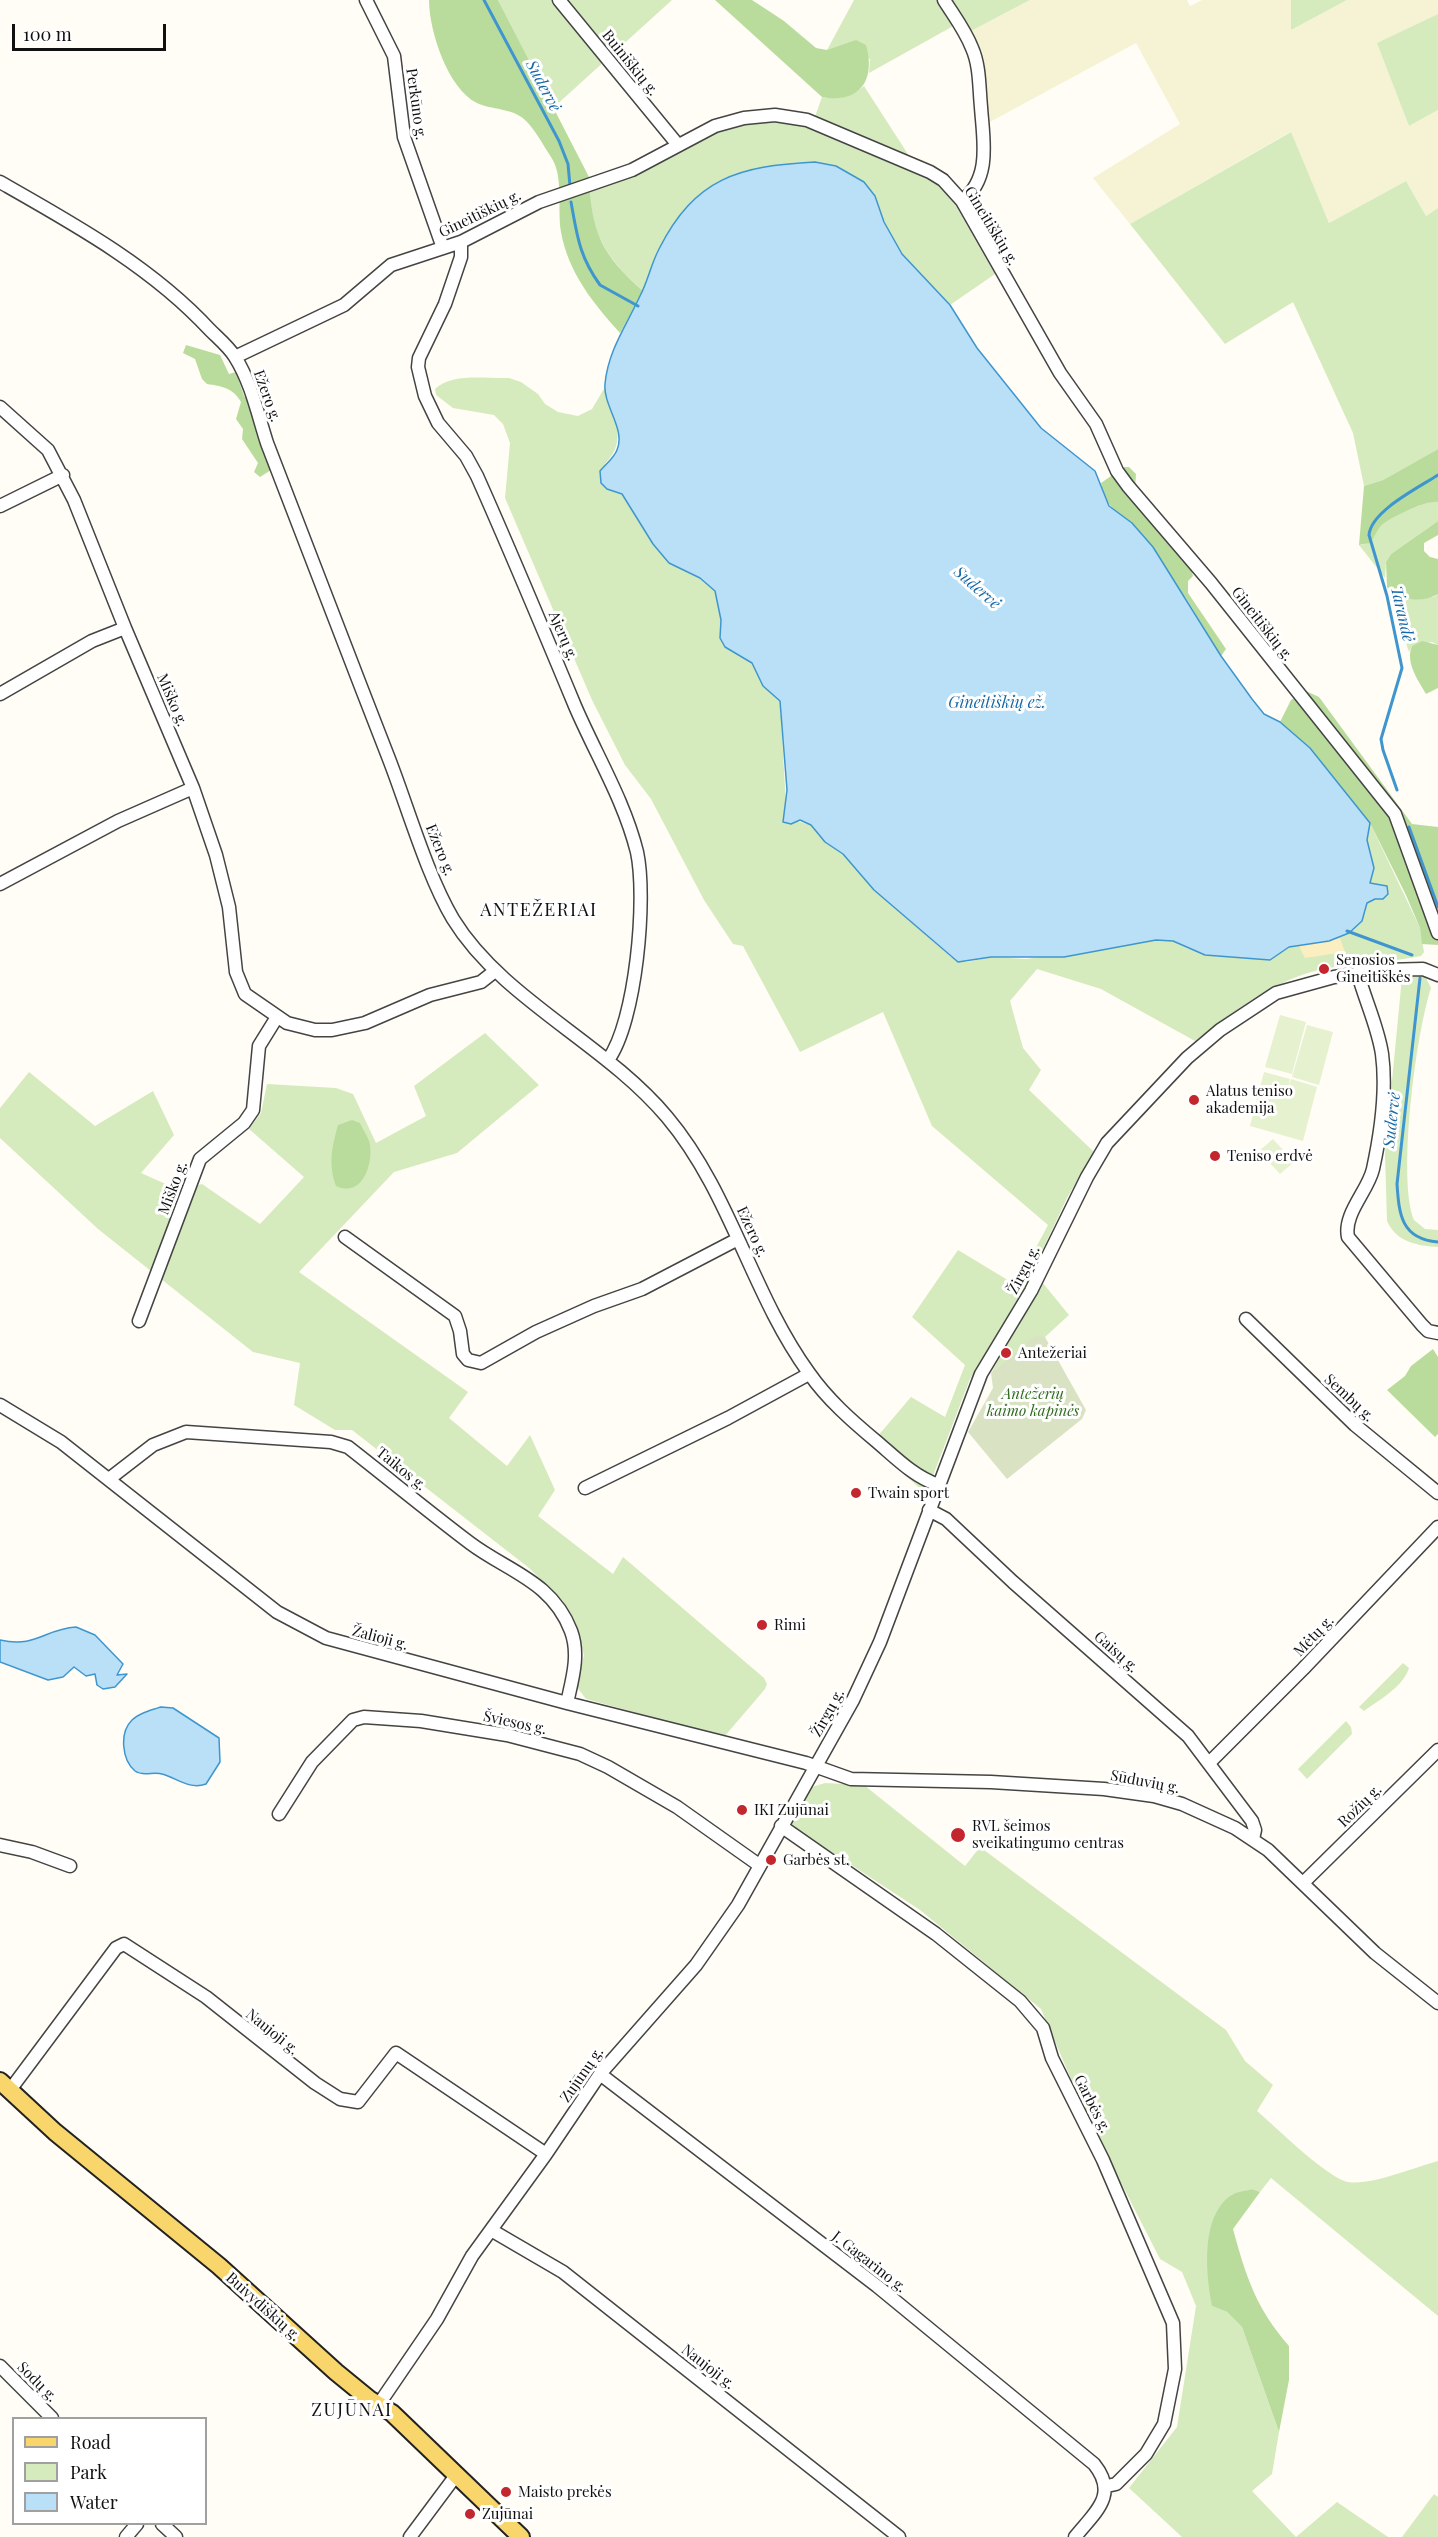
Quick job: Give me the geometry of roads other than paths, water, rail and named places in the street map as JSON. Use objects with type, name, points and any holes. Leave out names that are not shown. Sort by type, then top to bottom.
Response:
[{"type":"main road","name":"Buivydiškių g.","points":[[5,2085],[55,2132],[219,2266],[336,2372],[426,2443],[522,2537]]},
{"type":"street","name":"Perkūno g.","points":[[366,0],[394,56],[404,137],[443,248]]},
{"type":"street","name":"Buiniškių g.","points":[[559,0],[678,146]]},
{"type":"street","points":[[944,0],[973,49],[978,66],[986,140],[984,160],[973,193],[962,201]]},
{"type":"street","name":"Gineitiškių g.","points":[[235,357],[344,305],[391,265],[460,242],[539,202],[632,170],[724,123],[744,118],[790,115],[930,172],[943,180],[962,201],[1060,372],[1096,424],[1117,471],[1211,583],[1395,814],[1438,933]]},
{"type":"street","name":"Ežero g.","points":[[0,182],[77,226],[160,284],[195,313],[235,357],[247,382],[271,454],[452,916],[475,952],[495,971],[608,1060],[664,1113],[687,1141],[713,1184],[774,1316],[809,1374],[844,1412],[912,1472],[938,1485]]},
{"type":"street","name":"Ajerų g.","points":[[460,242],[461,257],[445,304],[419,358],[420,379],[438,423],[466,456],[482,486],[575,706],[623,808],[640,868],[634,988],[615,1051],[608,1060]]},
{"type":"street","name":"Miško g.","points":[[0,407],[48,450],[63,475],[193,788],[216,855],[229,907],[239,984],[255,1003],[299,1027],[315,1030],[349,1028],[430,995],[481,982],[495,971]]},
{"type":"street","points":[[0,506],[63,475]]},
{"type":"street","points":[[0,694],[92,641],[125,628]]},
{"type":"street","points":[[0,884],[118,821],[193,788]]},
{"type":"street","name":"Žirgų g.","points":[[814,1768],[853,1700],[880,1642],[981,1374],[1031,1291],[1087,1177],[1107,1143],[1187,1058],[1251,1008],[1276,993],[1358,974],[1406,969],[1437,972]]},
{"type":"street","points":[[1358,974],[1382,1052],[1384,1075],[1378,1142],[1372,1172],[1348,1225],[1348,1237],[1422,1325],[1428,1331],[1438,1333]]},
{"type":"street","name":"Miško g.","points":[[138,1321],[200,1159],[244,1123],[254,1110],[259,1046],[277,1017]]},
{"type":"street","points":[[345,1237],[455,1316],[459,1323],[463,1354],[474,1363],[481,1363],[536,1332],[594,1306],[642,1289],[738,1239]]},
{"type":"street","name":"Sembų g.","points":[[1245,1319],[1355,1425],[1438,1493]]},
{"type":"street","points":[[585,1488],[728,1418],[809,1374]]},
{"type":"street","name":"Žalioji g.","points":[[0,1405],[55,1437],[277,1612],[316,1633],[352,1647],[806,1763],[814,1768]]},
{"type":"street","name":"Taikos g.","points":[[109,1479],[153,1445],[186,1432],[331,1442],[348,1447],[466,1540],[516,1569],[547,1596],[571,1631],[574,1645],[575,1664],[567,1703]]},
{"type":"street","name":"Gaisų g.","points":[[929,1510],[946,1519],[1013,1582],[1188,1736],[1252,1821],[1255,1830],[1253,1839]]},
{"type":"street","name":"Mėtų g.","points":[[1209,1762],[1303,1669],[1438,1527]]},
{"type":"street","name":"Šviesos g.","points":[[279,1814],[312,1762],[353,1720],[364,1717],[410,1720],[507,1735],[579,1754],[608,1767],[677,1807],[759,1865]]},
{"type":"street","name":"Rožių g.","points":[[1303,1883],[1438,1750]]},
{"type":"street","name":"Zujūnų g.","points":[[379,2404],[425,2338],[459,2276],[600,2074],[712,1945],[814,1768]]},
{"type":"street","name":"Sūduvių g.","points":[[814,1768],[851,1779],[991,1782],[1128,1791],[1182,1804],[1253,1839],[1303,1883],[1375,1953],[1438,2003]]},
{"type":"street","name":"Garbės g.","points":[[781,1826],[936,1934],[1020,2001],[1043,2028],[1052,2058],[1103,2160],[1133,2234],[1165,2300],[1174,2330],[1175,2369],[1164,2424],[1146,2454],[1116,2484],[1107,2486]]},
{"type":"street","points":[[0,1845],[32,1852],[69,1866]]},
{"type":"street","name":"Naujoji g.","points":[[5,2085],[116,1948],[124,1944],[206,1997],[278,2056],[340,2099],[358,2102],[396,2053],[546,2154]]},
{"type":"street","name":"J. Gagarino g.","points":[[600,2074],[877,2286],[1094,2464],[1107,2486]]},
{"type":"street","name":"Naujoji g.","points":[[491,2230],[563,2272],[899,2537]]},
{"type":"street","name":"Sodų g.","points":[[0,2366],[51,2417]]},
{"type":"street","points":[[410,2537],[457,2474]]},
{"type":"street","points":[[1075,2537],[1103,2500],[1107,2486]]},
{"type":"street","points":[[126,2537],[135,2525]]},
{"type":"street","points":[[164,2525],[176,2537]]},
{"type":"water","name":"Gineitiškių ež.","points":[[815,162],[836,166],[864,182],[875,196],[884,222],[902,254],[950,305],[977,348],[1041,428],[1095,471],[1109,506],[1132,523],[1153,547],[1221,656],[1252,699],[1264,714],[1280,722],[1310,748],[1370,823],[1367,840],[1374,868],[1370,883],[1387,886],[1388,894],[1383,899],[1375,899],[1367,903],[1362,921],[1349,933],[1329,941],[1289,947],[1270,960],[1205,955],[1173,941],[1156,940],[1064,957],[991,957],[958,962],[874,890],[843,854],[825,842],[811,825],[800,820],[791,824],[783,822],[787,790],[780,701],[763,686],[752,663],[725,647],[720,638],[721,620],[715,591],[700,578],[669,563],[653,544],[622,494],[607,489],[601,483],[600,471],[614,456],[619,442],[617,426],[605,392],[610,361],[618,339],[643,290],[656,255],[673,225],[704,191],[722,180],[763,167]]},
{"type":"water","points":[[76,1627],[95,1635],[123,1664],[117,1675],[127,1674],[115,1687],[103,1689],[97,1685],[95,1674],[86,1676],[74,1667],[63,1677],[48,1680],[0,1662],[0,1640],[23,1642],[65,1628]]},
{"type":"water","points":[[161,1707],[173,1708],[219,1738],[220,1762],[206,1784],[194,1786],[159,1773],[141,1774],[135,1771],[127,1760],[124,1739],[128,1725],[138,1715]]},
{"type":"waterway","name":"Sudervė","points":[[484,0],[559,141],[568,164],[570,186]]},
{"type":"waterway","name":"Sudervė","points":[[571,202],[580,245],[587,264],[600,285],[638,306]]},
{"type":"waterway","name":"Tarandė","points":[[1397,790],[1381,739],[1402,668],[1387,596],[1369,535],[1372,526],[1386,509],[1438,475]]},
{"type":"waterway","name":"Tarandė","points":[[1409,827],[1438,907]]},
{"type":"waterway","name":"Sudervė","points":[[1347,931],[1412,955]]},
{"type":"waterway","name":"Sudervė","points":[[1420,978],[1397,1184],[1404,1223],[1416,1236],[1438,1242]]},
{"type":"place","name":"Senosios Gineitiškės","points":[[1324,969]]},
{"type":"place","name":"Alatus teniso akademija","points":[[1194,1100]]},
{"type":"place","name":"Teniso erdvė","points":[[1215,1156]]},
{"type":"place","name":"Antežeriai","points":[[1006,1353]]},
{"type":"place","name":"Twain sport","points":[[856,1493]]},
{"type":"place","name":"Rimi","points":[[762,1625]]},
{"type":"place","name":"IKI Zujūnai","points":[[742,1810]]},
{"type":"place","name":"RVL šeimos sveikatingumo centras","points":[[958,1835]]},
{"type":"place","name":"Garbės st.","points":[[771,1860]]},
{"type":"place","name":"Maisto prekės","points":[[506,2492]]},
{"type":"place","name":"Zujūnai","points":[[470,2514]]},
{"type":"district","name":"ANTEŽERIAI","points":[[539,910]]},
{"type":"district","name":"ZUJŪNAI","points":[[352,2410]]},
{"type":"park label","name":"Antežerių kaimo kapinės","points":[[1033,1402]]}]
